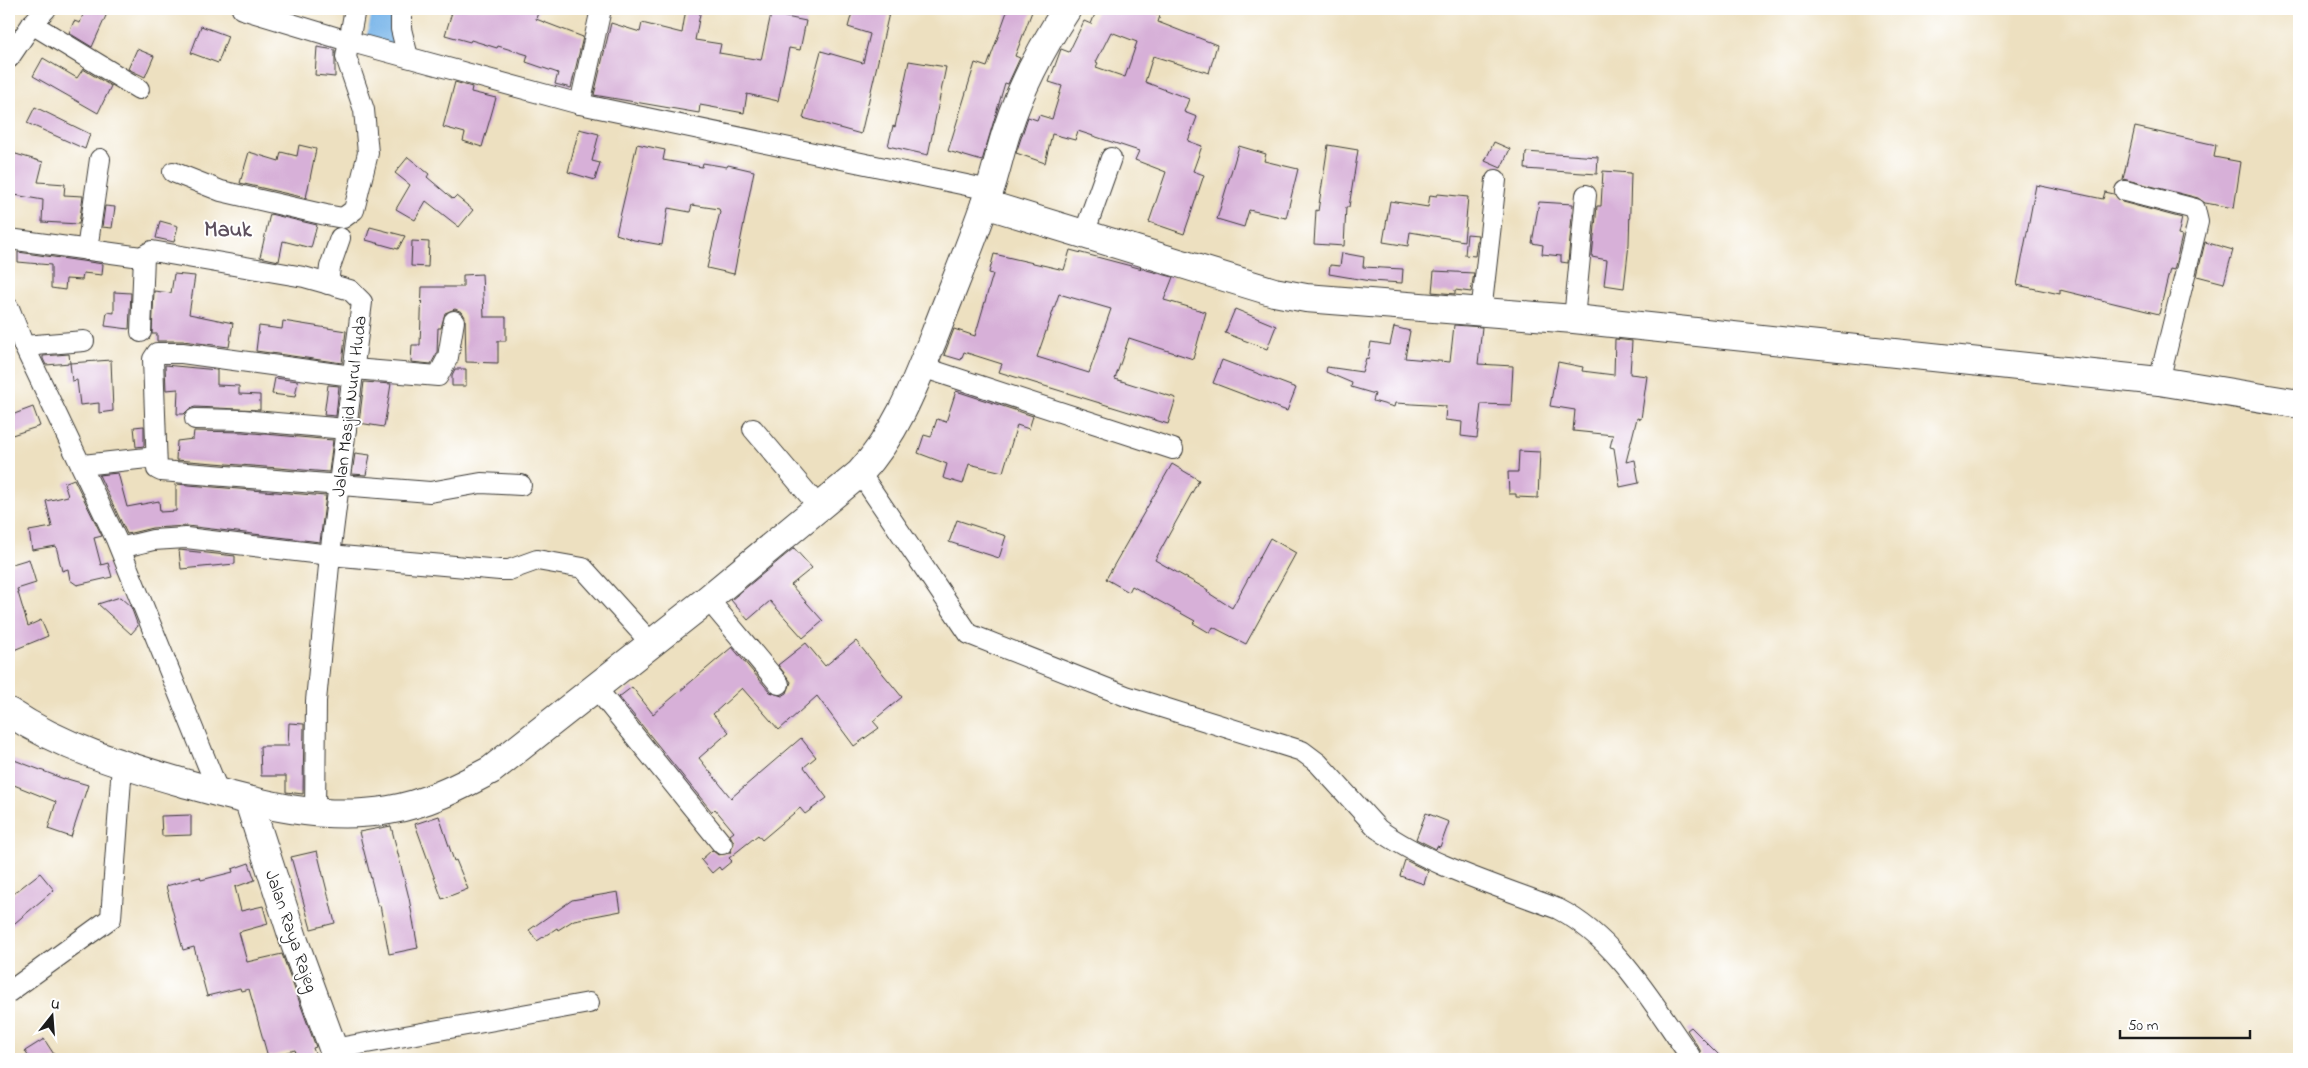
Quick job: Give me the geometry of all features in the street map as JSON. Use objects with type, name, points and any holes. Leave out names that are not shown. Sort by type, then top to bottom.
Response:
[{"type":"main road","points":[[9,712],[38,732],[122,765],[249,802],[315,814],[390,810],[414,805],[456,789],[492,770],[708,599],[860,473],[880,452],[891,434],[922,367],[988,197],[1007,130],[1028,75],[1041,48],[1068,9]]},
{"type":"main road","points":[[988,197],[1084,234],[1291,296],[1481,313],[1574,319],[2159,381],[2299,404]]},
{"type":"main road","name":"Jalan Raya Rajeg","points":[[249,802],[295,944],[335,1054]]},
{"type":"street","points":[[9,58],[32,24],[46,9]]},
{"type":"street","points":[[242,9],[353,43],[580,104],[988,197]]},
{"type":"street","points":[[173,172],[239,196],[343,218],[350,214],[357,203],[368,153],[364,110],[346,57],[353,43],[355,9]]},
{"type":"street","points":[[401,9],[404,56]]},
{"type":"street","points":[[580,104],[601,9]]},
{"type":"street","points":[[32,24],[139,89]]},
{"type":"street","points":[[1084,234],[1111,158]]},
{"type":"street","points":[[87,250],[100,160]]},
{"type":"street","points":[[1481,313],[1496,180]]},
{"type":"street","points":[[2125,191],[2195,209],[2197,214],[2198,222],[2159,381]]},
{"type":"street","points":[[1574,319],[1586,195]]},
{"type":"street","points":[[328,284],[330,267],[340,238]]},
{"type":"street","name":"Jalan Masjid Nurul Huda","points":[[9,239],[144,256],[152,251],[304,277],[350,290],[362,302],[330,555],[316,701],[315,814]]},
{"type":"street","points":[[141,332],[144,256]]},
{"type":"street","points":[[9,308],[24,346],[83,465],[120,548],[219,792]]},
{"type":"street","points":[[454,321],[448,357],[438,376],[353,372],[182,353],[157,353],[153,359],[157,469],[162,471],[339,486],[430,492],[481,483],[521,485]]},
{"type":"street","points":[[24,346],[84,341]]},
{"type":"street","points":[[922,367],[1173,449]]},
{"type":"street","points":[[195,419],[243,420],[346,429]]},
{"type":"street","points":[[753,429],[819,507]]},
{"type":"street","points":[[83,465],[156,457]]},
{"type":"street","points":[[860,473],[969,634],[1126,696],[1302,751],[1318,762],[1378,829],[1386,835],[1434,860],[1558,909],[1573,918],[1625,965],[1690,1056]]},
{"type":"street","points":[[120,548],[153,540],[186,538],[330,555],[509,570],[537,560],[573,565],[585,570],[651,643]]},
{"type":"street","points":[[708,599],[779,684]]},
{"type":"street","points":[[596,688],[722,844]]},
{"type":"street","points":[[9,992],[111,918],[122,765]]},
{"type":"street","points":[[335,1054],[589,1003]]},
{"type":"building","points":[[85,9],[109,9],[92,47],[69,33],[74,21],[80,23]]},
{"type":"building","points":[[453,9],[539,9],[536,19],[583,37],[571,88],[555,84],[558,73],[526,62],[528,55],[498,46],[497,48],[445,35]]},
{"type":"building","points":[[686,9],[701,9],[695,40],[721,44],[719,53],[761,60],[771,14],[806,21],[800,50],[789,48],[778,101],[747,94],[744,113],[700,105],[699,113],[594,95],[611,23],[640,32],[642,23],[682,33]]},
{"type":"building","points":[[853,9],[890,9],[861,134],[803,118],[821,51],[863,63],[870,34],[848,27]]},
{"type":"building","points":[[1008,9],[1033,9],[1015,56],[1020,58],[1008,84],[1005,83],[982,161],[948,151],[975,63],[987,67]]},
{"type":"building","points":[[1097,9],[1142,9],[1160,16],[1158,22],[1217,45],[1209,73],[1153,56],[1145,82],[1189,99],[1184,112],[1197,117],[1188,141],[1202,146],[1193,171],[1204,175],[1184,234],[1149,222],[1166,172],[1135,160],[1139,151],[1078,131],[1075,140],[1052,134],[1045,163],[1016,153],[1028,117],[1037,120],[1039,115],[1052,119],[1062,86],[1049,82],[1061,49],[1069,52],[1084,21],[1091,24]],"holes":[[[1111,32],[1137,42],[1125,77],[1096,67],[1098,63],[1096,62]]]},
{"type":"building","points":[[201,26],[228,36],[218,63],[191,53]]},
{"type":"building","points":[[317,47],[335,50],[335,77],[315,75]]},
{"type":"building","points":[[137,49],[154,56],[145,77],[128,69]]},
{"type":"building","points":[[43,58],[77,78],[83,69],[111,86],[98,113],[33,76]]},
{"type":"building","points":[[909,61],[946,67],[928,155],[888,146],[893,126],[895,127]]},
{"type":"building","points":[[455,82],[472,87],[471,92],[496,98],[482,147],[463,141],[465,133],[443,127]]},
{"type":"building","points":[[35,107],[90,134],[85,149],[27,123]]},
{"type":"building","points":[[2135,127],[2216,145],[2214,157],[2241,162],[2234,208],[2205,203],[2198,198],[2123,179]]},
{"type":"building","points":[[579,129],[599,134],[592,161],[600,163],[595,180],[568,172]]},
{"type":"building","points":[[1494,142],[1510,149],[1501,168],[1485,161]]},
{"type":"building","points":[[637,144],[665,150],[663,160],[702,167],[703,163],[727,167],[728,165],[754,171],[734,274],[707,268],[720,212],[719,209],[692,205],[690,212],[668,208],[662,245],[634,240],[616,234]]},
{"type":"building","points":[[299,145],[316,149],[306,198],[240,183],[249,152],[279,161],[281,152],[297,156]]},
{"type":"building","points":[[1328,145],[1358,150],[1349,207],[1346,207],[1344,246],[1314,244],[1316,210],[1318,211]]},
{"type":"building","points":[[1239,146],[1266,154],[1264,161],[1298,169],[1286,218],[1249,210],[1244,227],[1217,219]]},
{"type":"building","points":[[9,152],[43,162],[38,182],[65,184],[64,195],[83,196],[79,224],[42,222],[43,200],[9,194]]},
{"type":"building","points":[[1526,152],[1598,157],[1597,174],[1525,169]]},
{"type":"building","points":[[408,157],[429,174],[427,177],[453,199],[456,196],[473,210],[459,227],[426,201],[415,220],[396,209],[410,185],[395,173]]},
{"type":"building","points":[[1603,171],[1631,173],[1629,244],[1624,288],[1604,285],[1607,260],[1592,257],[1597,206],[1601,206]]},
{"type":"building","points":[[2036,185],[2103,199],[2105,192],[2114,194],[2122,202],[2182,218],[2178,235],[2182,236],[2174,270],[2170,269],[2159,314],[2060,290],[2060,294],[2017,285]]},
{"type":"building","points":[[1438,194],[1468,197],[1464,241],[1410,232],[1408,246],[1383,242],[1390,201],[1428,207],[1430,195],[1437,196]]},
{"type":"building","points":[[1539,202],[1573,204],[1568,263],[1561,262],[1561,256],[1542,254],[1543,245],[1532,243]]},
{"type":"building","points":[[105,206],[115,207],[112,228],[102,227]]},
{"type":"building","points":[[270,214],[317,225],[311,248],[283,241],[279,261],[260,257]]},
{"type":"building","points":[[160,221],[178,226],[174,242],[156,238]]},
{"type":"building","points":[[370,227],[405,236],[398,249],[366,240]]},
{"type":"building","points":[[1467,234],[1478,235],[1475,256],[1465,255]]},
{"type":"building","points":[[412,241],[429,242],[428,267],[411,266]]},
{"type":"building","points":[[2205,242],[2233,250],[2224,283],[2197,276]]},
{"type":"building","points":[[1070,250],[1173,277],[1164,300],[1206,312],[1193,359],[1129,338],[1115,379],[1176,398],[1168,424],[999,372],[1002,364],[964,352],[961,360],[944,355],[954,329],[975,336],[993,274],[989,273],[994,254],[1064,270]],"holes":[[[1059,294],[1111,309],[1089,373],[1037,357]]]},
{"type":"building","points":[[18,252],[103,264],[102,275],[83,273],[82,280],[66,279],[65,290],[51,288],[51,265],[18,262]]},
{"type":"building","points":[[1342,253],[1364,257],[1363,267],[1403,269],[1402,283],[1370,281],[1329,274],[1330,265],[1340,266]]},
{"type":"building","points":[[1434,271],[1474,273],[1471,292],[1455,290],[1455,294],[1432,292]]},
{"type":"building","points":[[174,274],[195,276],[189,314],[233,323],[229,347],[183,341],[157,341],[157,334],[152,334],[154,291],[171,293]]},
{"type":"building","points":[[482,274],[484,317],[506,317],[506,341],[498,341],[498,363],[466,362],[465,317],[462,312],[455,309],[445,313],[441,328],[438,328],[437,353],[431,364],[411,362],[412,345],[420,345],[422,287],[463,287],[463,275]]},
{"type":"building","points":[[114,292],[131,293],[129,329],[105,326],[107,312],[114,313]]},
{"type":"building","points":[[1235,309],[1276,326],[1267,349],[1225,333]]},
{"type":"building","points":[[283,321],[346,331],[342,363],[256,351],[259,326],[282,329]]},
{"type":"building","points":[[1454,325],[1482,327],[1478,364],[1513,366],[1511,405],[1481,404],[1477,438],[1461,436],[1462,422],[1445,420],[1446,406],[1395,403],[1394,407],[1373,401],[1375,394],[1351,387],[1352,383],[1326,372],[1327,367],[1362,372],[1366,358],[1368,359],[1371,342],[1390,345],[1394,327],[1410,331],[1405,358],[1450,362]]},
{"type":"building","points":[[1615,339],[1632,341],[1630,374],[1647,376],[1641,419],[1637,418],[1626,462],[1635,460],[1639,483],[1620,487],[1614,448],[1610,447],[1613,435],[1573,431],[1575,410],[1550,406],[1558,362],[1583,367],[1582,371],[1614,375]]},
{"type":"building","points":[[69,354],[70,363],[46,365],[43,359],[43,356]]},
{"type":"building","points":[[111,360],[113,411],[99,413],[99,403],[80,405],[77,380],[72,381],[70,363]]},
{"type":"building","points":[[1222,360],[1296,388],[1287,411],[1213,383]]},
{"type":"building","points":[[165,365],[217,370],[217,385],[239,386],[239,394],[260,395],[260,410],[195,407],[189,409],[184,414],[177,414],[178,389],[166,390]]},
{"type":"building","points":[[455,369],[466,369],[466,386],[452,386],[452,375]]},
{"type":"building","points":[[275,378],[298,381],[295,397],[272,394]]},
{"type":"building","points":[[364,382],[391,384],[384,427],[359,423]]},
{"type":"building","points":[[328,385],[339,386],[336,416],[324,415]]},
{"type":"building","points":[[956,391],[1033,416],[1029,429],[1017,425],[1003,472],[969,464],[963,484],[943,478],[947,464],[918,453],[924,435],[931,437],[937,419],[946,422]]},
{"type":"building","points":[[33,407],[40,426],[9,436],[9,416]]},
{"type":"building","points":[[144,426],[144,446],[136,447],[134,427]]},
{"type":"building","points":[[194,431],[242,432],[333,440],[329,472],[176,460],[177,441],[193,439]]},
{"type":"building","points":[[1519,451],[1540,452],[1538,498],[1516,497],[1516,494],[1509,494],[1508,472],[1518,472]]},
{"type":"building","points":[[355,453],[370,455],[366,475],[352,474]]},
{"type":"building","points":[[1172,464],[1199,480],[1155,560],[1208,590],[1207,592],[1232,608],[1270,538],[1296,553],[1246,644],[1213,627],[1210,633],[1193,623],[1195,621],[1132,586],[1129,592],[1106,579]]},
{"type":"building","points":[[118,473],[127,507],[159,501],[160,512],[176,511],[176,484],[326,496],[320,542],[187,526],[152,528],[127,534],[99,475]]},
{"type":"building","points":[[74,479],[102,536],[94,538],[101,565],[108,563],[112,577],[77,585],[70,580],[68,569],[62,571],[56,546],[32,550],[29,531],[52,527],[46,501],[68,496],[64,483]]},
{"type":"building","points":[[957,520],[1006,536],[999,558],[949,542]]},
{"type":"building","points":[[794,548],[812,568],[791,585],[823,621],[803,638],[770,601],[748,620],[731,600]]},
{"type":"building","points":[[179,550],[235,556],[235,564],[181,569]]},
{"type":"building","points":[[29,559],[36,583],[17,589],[28,626],[41,620],[48,636],[9,652],[9,565]]},
{"type":"building","points":[[120,597],[131,607],[138,626],[131,634],[98,604]]},
{"type":"building","points":[[856,641],[902,697],[873,721],[879,728],[854,746],[817,696],[779,730],[742,688],[713,714],[729,732],[699,758],[731,798],[801,738],[816,757],[804,767],[827,798],[805,814],[800,808],[762,840],[758,835],[729,858],[732,861],[721,870],[719,867],[712,873],[701,860],[712,850],[718,855],[730,853],[734,843],[730,835],[734,832],[715,809],[712,812],[619,697],[632,687],[653,714],[732,647],[770,692],[782,696],[787,693],[791,682],[778,665],[806,643],[825,666]]},
{"type":"building","points":[[289,723],[304,724],[303,794],[286,792],[286,776],[261,776],[260,746],[288,746]]},
{"type":"building","points":[[9,758],[64,779],[88,785],[71,837],[48,829],[56,802],[9,783]]},
{"type":"building","points":[[1426,813],[1449,822],[1440,847],[1437,846],[1436,849],[1416,839]]},
{"type":"building","points":[[191,815],[191,835],[162,836],[161,816]]},
{"type":"building","points":[[439,816],[454,861],[456,860],[468,889],[442,899],[415,824]]},
{"type":"building","points":[[391,826],[409,898],[418,948],[389,954],[380,905],[378,906],[359,832]]},
{"type":"building","points":[[317,851],[335,923],[311,929],[291,857]]},
{"type":"building","points":[[1405,860],[1428,871],[1424,884],[1400,876]]},
{"type":"building","points":[[249,863],[255,880],[235,887],[241,911],[263,906],[268,924],[239,932],[247,962],[282,954],[316,1047],[313,1048],[317,1059],[298,1059],[295,1050],[268,1057],[249,989],[241,991],[240,988],[207,996],[194,947],[183,950],[166,886],[200,877],[201,880],[233,872],[232,869]]},
{"type":"building","points":[[40,873],[54,890],[9,928],[9,897]]},
{"type":"building","points":[[618,892],[621,911],[574,920],[537,941],[529,930],[572,900]]},
{"type":"building","points":[[1691,1027],[1723,1059],[1701,1059],[1700,1050],[1687,1030]]},
{"type":"building","points":[[44,1039],[57,1059],[30,1059],[25,1051]]},
{"type":"waterway","points":[[382,38],[389,9]]},
{"type":"district","name":"Mauk","points":[[228,228]]}]
